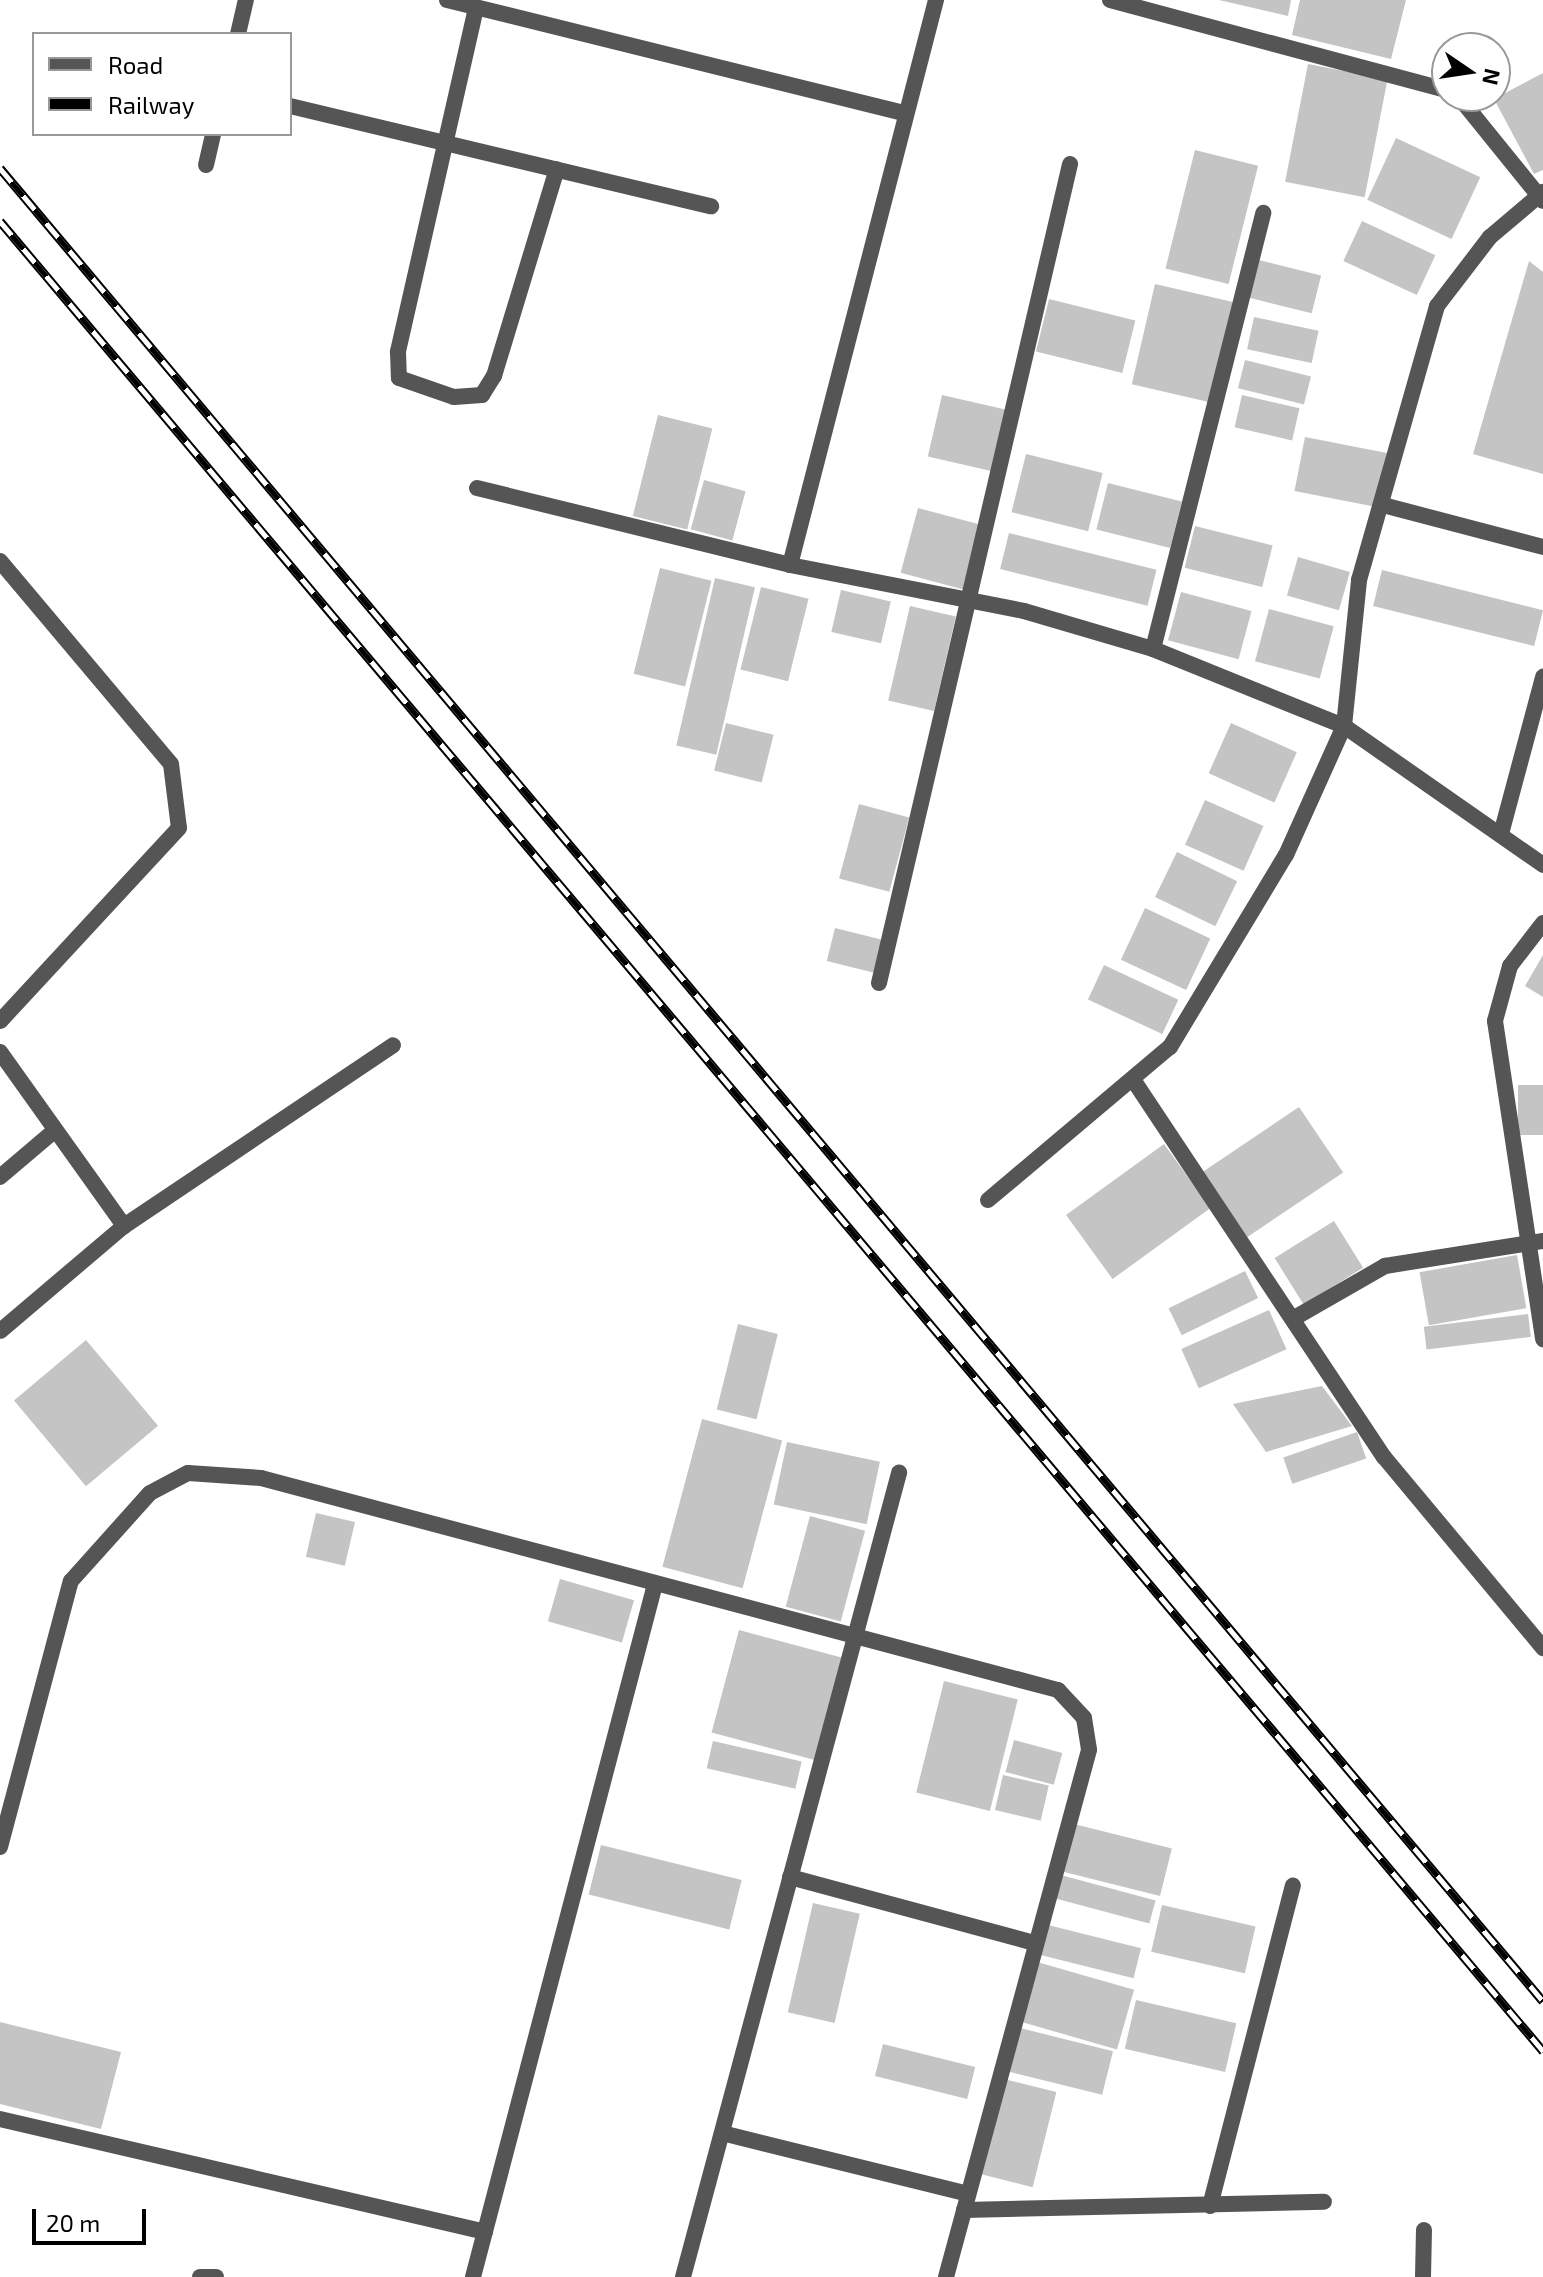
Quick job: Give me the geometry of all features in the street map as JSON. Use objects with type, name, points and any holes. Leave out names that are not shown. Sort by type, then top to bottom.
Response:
[{"type":"street","points":[[238,32],[246,0]]},
{"type":"street","points":[[447,0],[905,113]]},
{"type":"street","points":[[790,565],[936,0]]},
{"type":"street","points":[[1110,0],[1431,86]]},
{"type":"street","points":[[476,8],[398,352],[399,378],[422,390],[482,395],[494,376],[557,169]]},
{"type":"street","points":[[292,106],[711,206]]},
{"type":"street","points":[[988,1200],[1134,1081],[1170,1047],[1286,855],[1344,726],[1349,635],[1437,306],[1490,237],[1542,196],[1471,112]]},
{"type":"street","points":[[206,165],[213,136]]},
{"type":"street","points":[[879,983],[1070,164]]},
{"type":"street","points":[[1153,649],[1263,213]]},
{"type":"street","points":[[477,488],[790,565],[967,600],[1153,649],[1344,726],[1543,865]]},
{"type":"street","points":[[1383,505],[1543,547]]},
{"type":"street","points":[[0,561],[171,764],[179,828],[0,1021]]},
{"type":"street","points":[[1501,834],[1543,677]]},
{"type":"street","points":[[1543,923],[1510,966],[1495,1021],[1535,1242],[1543,1339]]},
{"type":"street","points":[[0,1331],[124,1226],[393,1045]]},
{"type":"street","points":[[0,1052],[53,1132],[124,1226]]},
{"type":"street","points":[[1134,1081],[1296,1317],[1384,1457],[1543,1648]]},
{"type":"street","points":[[0,1177],[53,1132]]},
{"type":"street","points":[[1296,1317],[1385,1266],[1535,1242]]},
{"type":"street","points":[[0,1847],[71,1581],[150,1493],[188,1473],[261,1478],[1058,1690],[1084,1718],[1089,1750],[946,2277]]},
{"type":"street","points":[[683,2277],[899,1473]]},
{"type":"street","points":[[473,2277],[655,1584]]},
{"type":"street","points":[[790,1877],[1035,1943]]},
{"type":"street","points":[[1210,2206],[1293,1886]]},
{"type":"street","points":[[0,2119],[485,2232]]},
{"type":"street","points":[[722,2133],[966,2202],[1210,2206],[1324,2202]]},
{"type":"street","points":[[1423,2277],[1424,2230]]},
{"type":"street","points":[[200,2277],[216,2277]]},
{"type":"building","points":[[1219,0],[1291,0],[1288,16]]},
{"type":"building","points":[[1300,0],[1406,0],[1391,59],[1292,35]]},
{"type":"building","points":[[1308,64],[1388,79],[1365,197],[1285,182]]},
{"type":"building","points":[[1543,73],[1543,170],[1534,174],[1501,112],[1511,112],[1511,90]]},
{"type":"building","points":[[1396,138],[1480,177],[1452,239],[1367,200]]},
{"type":"building","points":[[1195,150],[1258,166],[1229,284],[1165,268]]},
{"type":"building","points":[[1362,221],[1435,255],[1417,295],[1343,261]]},
{"type":"building","points":[[1259,260],[1321,275],[1312,313],[1250,298]]},
{"type":"building","points":[[1529,261],[1543,272],[1543,474],[1473,454]]},
{"type":"building","points":[[1155,284],[1233,302],[1210,402],[1132,384]]},
{"type":"building","points":[[1049,299],[1135,321],[1122,373],[1036,351]]},
{"type":"building","points":[[1254,317],[1319,331],[1312,363],[1247,349]]},
{"type":"building","points":[[1245,360],[1311,376],[1304,405],[1238,388]]},
{"type":"building","points":[[942,395],[1005,410],[991,471],[928,456]]},
{"type":"building","points":[[1242,395],[1299,408],[1292,440],[1235,427]]},
{"type":"building","points":[[658,415],[712,429],[687,529],[633,516]]},
{"type":"building","points":[[1305,437],[1389,453],[1379,507],[1295,491]]},
{"type":"building","points":[[1026,454],[1103,473],[1088,531],[1011,512]]},
{"type":"building","points":[[704,480],[746,491],[732,540],[691,529]]},
{"type":"building","points":[[1108,483],[1182,501],[1170,548],[1096,530]]},
{"type":"building","points":[[918,508],[983,525],[965,590],[901,573]]},
{"type":"building","points":[[1195,526],[1273,545],[1262,587],[1185,568]]},
{"type":"building","points":[[1009,533],[1156,570],[1148,606],[1000,569]]},
{"type":"building","points":[[1298,557],[1350,572],[1339,610],[1287,595]]},
{"type":"building","points":[[660,568],[711,581],[685,687],[634,674]]},
{"type":"building","points":[[1382,570],[1543,610],[1534,646],[1373,606]]},
{"type":"building","points":[[715,578],[755,587],[716,755],[676,746]]},
{"type":"building","points":[[761,587],[809,599],[788,681],[740,669]]},
{"type":"building","points":[[841,590],[891,601],[881,643],[831,632]]},
{"type":"building","points":[[1181,592],[1252,611],[1239,659],[1168,640]]},
{"type":"building","points":[[910,606],[956,617],[934,711],[888,701]]},
{"type":"building","points":[[1269,609],[1334,626],[1320,679],[1255,661]]},
{"type":"building","points":[[726,723],[774,735],[762,782],[714,771]]},
{"type":"building","points":[[1231,723],[1297,752],[1274,803],[1209,773]]},
{"type":"building","points":[[1205,800],[1263,826],[1244,871],[1185,845]]},
{"type":"building","points":[[859,804],[909,817],[889,892],[839,878]]},
{"type":"building","points":[[1177,852],[1237,881],[1215,926],[1155,897]]},
{"type":"building","points":[[1145,908],[1210,938],[1186,990],[1121,960]]},
{"type":"building","points":[[835,928],[888,941],[880,974],[827,961]]},
{"type":"building","points":[[1543,955],[1543,997],[1525,986]]},
{"type":"building","points":[[1104,965],[1178,1000],[1162,1034],[1088,999]]},
{"type":"building","points":[[1518,1085],[1543,1085],[1543,1135],[1518,1135]]},
{"type":"building","points":[[1299,1107],[1343,1172],[1247,1237],[1203,1172]]},
{"type":"building","points":[[1164,1144],[1210,1208],[1113,1279],[1066,1215]]},
{"type":"building","points":[[1334,1221],[1363,1268],[1304,1305],[1275,1258]]},
{"type":"building","points":[[1517,1255],[1526,1308],[1429,1325],[1420,1272]]},
{"type":"building","points":[[1245,1271],[1258,1298],[1182,1335],[1169,1308]]},
{"type":"building","points":[[1269,1310],[1286,1349],[1199,1388],[1181,1349]]},
{"type":"building","points":[[1528,1314],[1531,1337],[1427,1350],[1424,1327]]},
{"type":"building","points":[[738,1324],[778,1334],[756,1419],[717,1409]]},
{"type":"building","points":[[86,1340],[158,1426],[86,1486],[14,1400]]},
{"type":"building","points":[[1322,1386],[1352,1426],[1266,1452],[1233,1404]]},
{"type":"building","points":[[702,1419],[782,1440],[743,1588],[662,1567]]},
{"type":"building","points":[[1357,1432],[1366,1458],[1292,1484],[1283,1457]]},
{"type":"building","points":[[787,1442],[880,1462],[867,1524],[774,1505]]},
{"type":"building","points":[[316,1513],[355,1522],[345,1566],[306,1557]]},
{"type":"building","points":[[810,1516],[865,1531],[841,1622],[786,1607]]},
{"type":"building","points":[[560,1579],[634,1600],[622,1643],[548,1621]]},
{"type":"building","points":[[739,1630],[844,1658],[817,1761],[712,1732]]},
{"type":"building","points":[[944,1681],[1018,1699],[990,1811],[916,1793]]},
{"type":"building","points":[[1014,1740],[1062,1753],[1054,1785],[1005,1772]]},
{"type":"building","points":[[713,1741],[802,1761],[795,1789],[707,1768]]},
{"type":"building","points":[[1003,1775],[1049,1786],[1041,1821],[995,1810]]},
{"type":"building","points":[[1070,1823],[1172,1848],[1160,1896],[1058,1871]]},
{"type":"building","points":[[601,1845],[742,1880],[729,1930],[589,1894]]},
{"type":"building","points":[[1057,1874],[1156,1900],[1149,1924],[1051,1897]]},
{"type":"building","points":[[813,1903],[860,1914],[835,2023],[788,2012]]},
{"type":"building","points":[[1162,1905],[1256,1927],[1245,1973],[1151,1952]]},
{"type":"building","points":[[1044,1924],[1141,1948],[1134,1978],[1037,1954]]},
{"type":"building","points":[[1037,1962],[1134,1990],[1117,2049],[1020,2022]]},
{"type":"building","points":[[1136,2000],[1236,2023],[1225,2072],[1125,2049]]},
{"type":"building","points":[[0,2022],[121,2052],[101,2129],[0,2104]]},
{"type":"building","points":[[1016,2027],[1113,2051],[1102,2095],[1005,2071]]},
{"type":"building","points":[[883,2044],[975,2067],[967,2099],[875,2076]]},
{"type":"building","points":[[1004,2079],[1056,2092],[1033,2187],[980,2174]]},
{"type":"railway","points":[[0,168],[1543,2001]]},
{"type":"railway","points":[[0,221],[1543,2051]]}]
